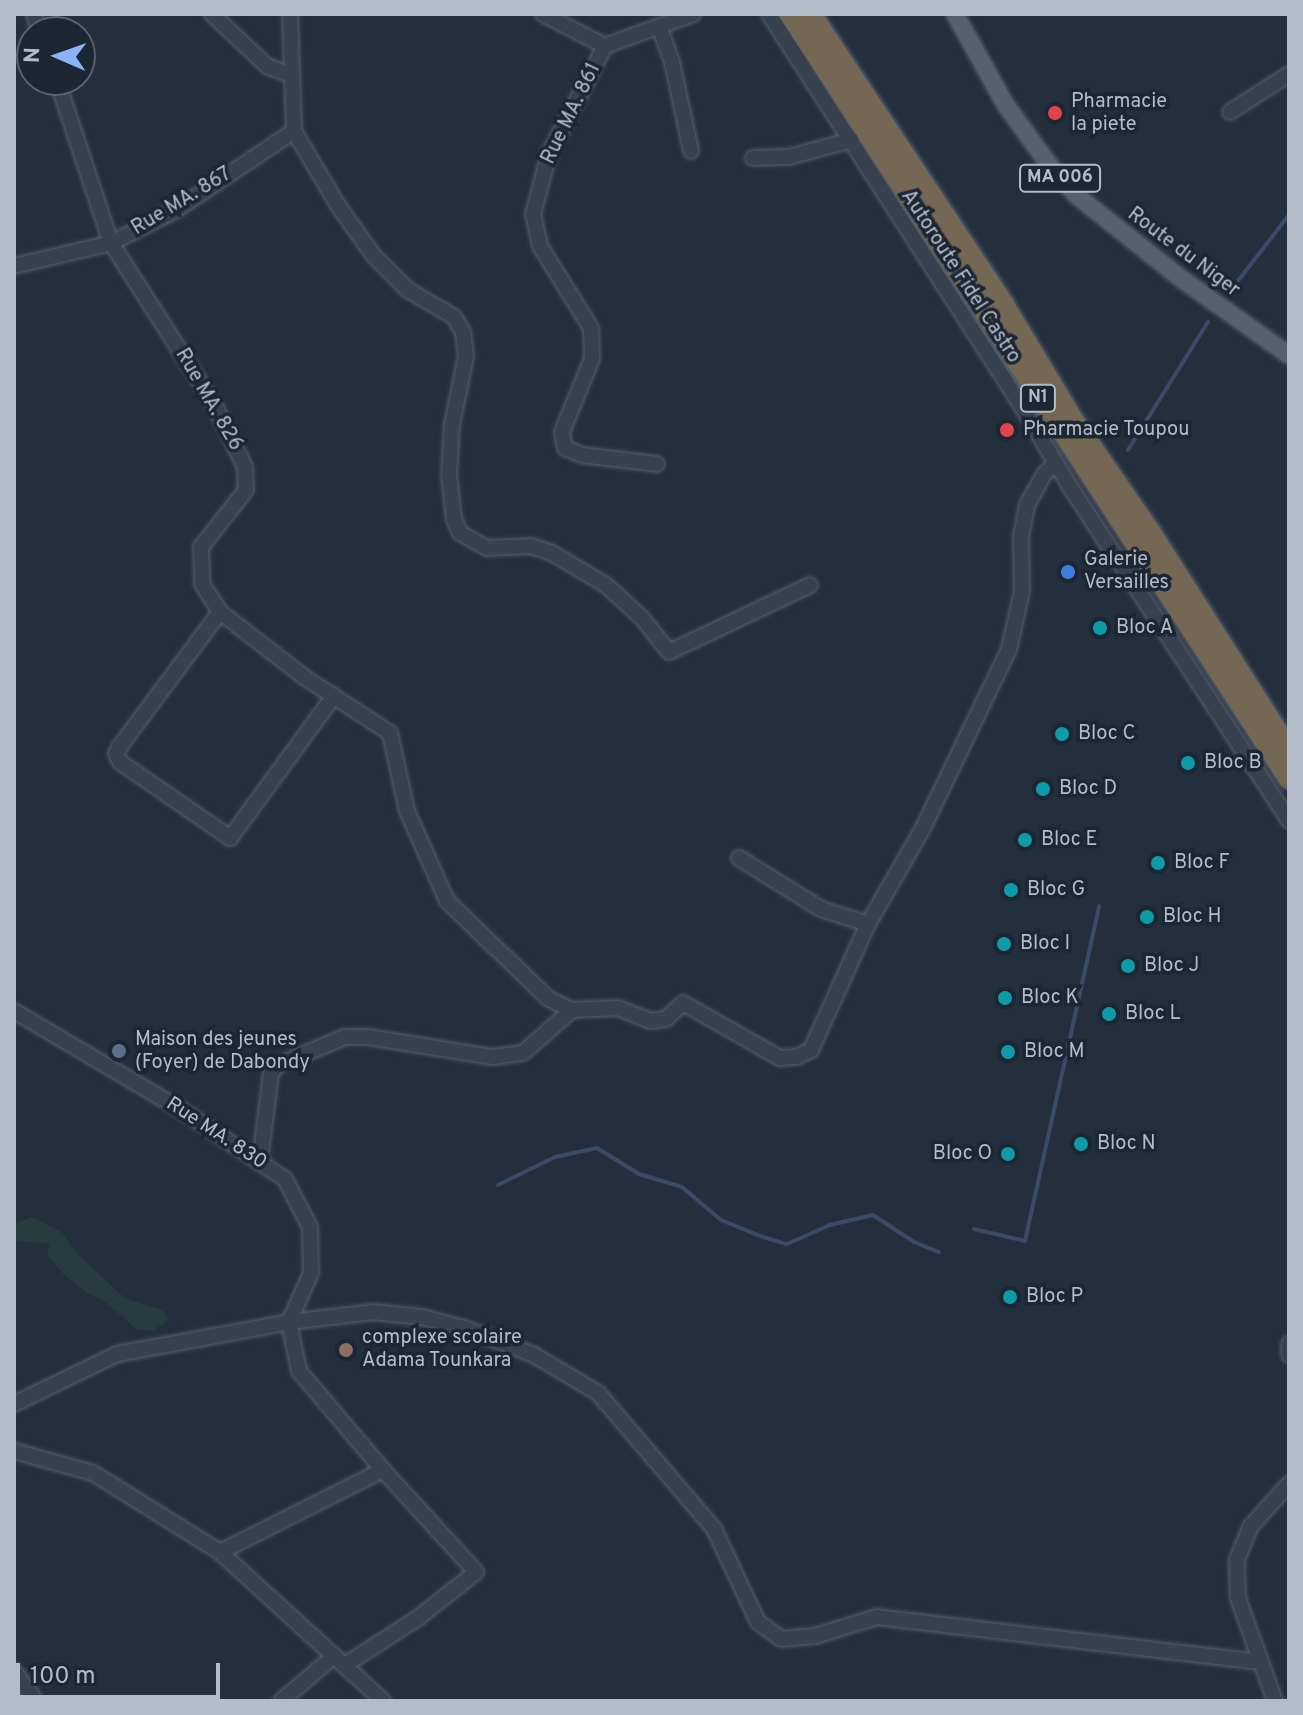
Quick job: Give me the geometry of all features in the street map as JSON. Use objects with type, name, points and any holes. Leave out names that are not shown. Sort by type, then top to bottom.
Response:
[{"type":"highway","name":"Autoroute Fidel Castro","points":[[790,14],[1289,779]]},
{"type":"highway","name":"Autoroute Fidel Castro","points":[[811,14],[1004,305],[1073,420],[1151,533],[1289,750]]},
{"type":"main road","name":"Route du Niger","points":[[955,14],[1005,104],[1067,186],[1211,300],[1289,355]]},
{"type":"street","points":[[212,14],[267,66],[291,75]]},
{"type":"street","points":[[290,14],[294,131],[339,207],[374,256],[408,290],[454,317],[463,332],[466,356],[452,425],[449,475],[454,519],[460,533],[487,548],[531,546],[552,553],[606,585],[642,618],[669,652],[810,585]]},
{"type":"street","points":[[543,14],[605,46]]},
{"type":"street","name":"Rue MA. 861","points":[[657,464],[582,455],[565,448],[562,432],[592,359],[591,328],[540,246],[533,214],[549,154],[605,46],[660,29],[693,14]]},
{"type":"street","points":[[769,14],[1289,821]]},
{"type":"street","points":[[660,29],[672,62],[691,151]]},
{"type":"street","points":[[1230,112],[1289,74]]},
{"type":"street","name":"Rue MA. 826","points":[[62,96],[111,243],[214,404],[245,467],[246,490],[201,547],[202,584],[220,612],[390,733],[407,811],[447,901],[549,999],[572,1010]]},
{"type":"street","name":"Rue MA. 867","points":[[14,266],[111,243],[176,210],[294,131]]},
{"type":"street","points":[[753,158],[789,157],[852,140]]},
{"type":"street","points":[[260,1161],[271,1073],[278,1065],[345,1037],[368,1037],[493,1057],[523,1053],[572,1010],[618,1008],[651,1021],[666,1019],[683,1003],[752,1045],[780,1058],[796,1057],[811,1050],[868,924],[923,828],[1009,649],[1022,591],[1021,536],[1027,505],[1044,474],[1056,463]]},
{"type":"street","points":[[220,612],[120,746],[116,754],[120,762],[230,838],[334,696]]},
{"type":"street","points":[[739,858],[821,909],[868,924]]},
{"type":"street","name":"Rue MA. 830","points":[[14,1011],[285,1179],[310,1227],[311,1273],[289,1322]]},
{"type":"street","points":[[14,1404],[117,1354],[289,1322],[373,1312],[422,1317],[467,1329],[534,1355],[598,1393],[714,1529],[758,1622],[781,1639],[815,1636],[877,1617],[1261,1662]]},
{"type":"street","points":[[281,1701],[339,1660],[418,1618],[476,1572],[299,1371],[289,1322]]},
{"type":"street","points":[[1289,1344],[1289,1355]]},
{"type":"street","points":[[14,1451],[93,1473],[220,1552],[383,1701]]},
{"type":"street","points":[[220,1552],[383,1470]]},
{"type":"street","points":[[1275,1701],[1238,1598],[1237,1560],[1251,1526],[1289,1484]]},
{"type":"street","points":[[14,1671],[36,1701]]},
{"type":"green space","points":[[32,1217],[62,1232],[78,1255],[126,1299],[162,1310],[168,1320],[153,1331],[136,1329],[103,1300],[90,1295],[65,1276],[47,1255],[50,1243],[14,1241],[14,1224]]},
{"type":"waterway","points":[[1231,290],[1289,215]]},
{"type":"waterway","points":[[1128,450],[1208,322]]},
{"type":"waterway","points":[[974,1229],[1025,1241],[1099,906]]},
{"type":"waterway","points":[[498,1185],[555,1157],[597,1148],[639,1174],[682,1187],[721,1220],[760,1236],[787,1244],[830,1225],[873,1215],[914,1242],[939,1252]]},
{"type":"place","name":"Pharmacie la piete","points":[[1055,113]]},
{"type":"place","name":"Pharmacie Toupou","points":[[1007,430]]},
{"type":"place","name":"Galerie Versailles","points":[[1068,572]]},
{"type":"place","name":"Bloc A","points":[[1100,628]]},
{"type":"place","name":"Bloc C","points":[[1062,734]]},
{"type":"place","name":"Bloc B","points":[[1188,763]]},
{"type":"place","name":"Bloc D","points":[[1043,789]]},
{"type":"place","name":"Bloc E","points":[[1025,840]]},
{"type":"place","name":"Bloc F","points":[[1158,863]]},
{"type":"place","name":"Bloc G","points":[[1011,890]]},
{"type":"place","name":"Bloc H","points":[[1147,917]]},
{"type":"place","name":"Bloc I","points":[[1004,944]]},
{"type":"place","name":"Bloc J","points":[[1128,966]]},
{"type":"place","name":"Bloc K","points":[[1005,998]]},
{"type":"place","name":"Bloc L","points":[[1109,1014]]},
{"type":"place","name":"Maison des jeunes (Foyer) de Dabondy","points":[[119,1051]]},
{"type":"place","name":"Bloc M","points":[[1008,1052]]},
{"type":"place","name":"Bloc N","points":[[1081,1144]]},
{"type":"place","name":"Bloc O","points":[[1008,1154]]},
{"type":"place","name":"Bloc P","points":[[1010,1297]]},
{"type":"place","name":"complexe scolaire Adama Tounkara","points":[[346,1350]]}]
